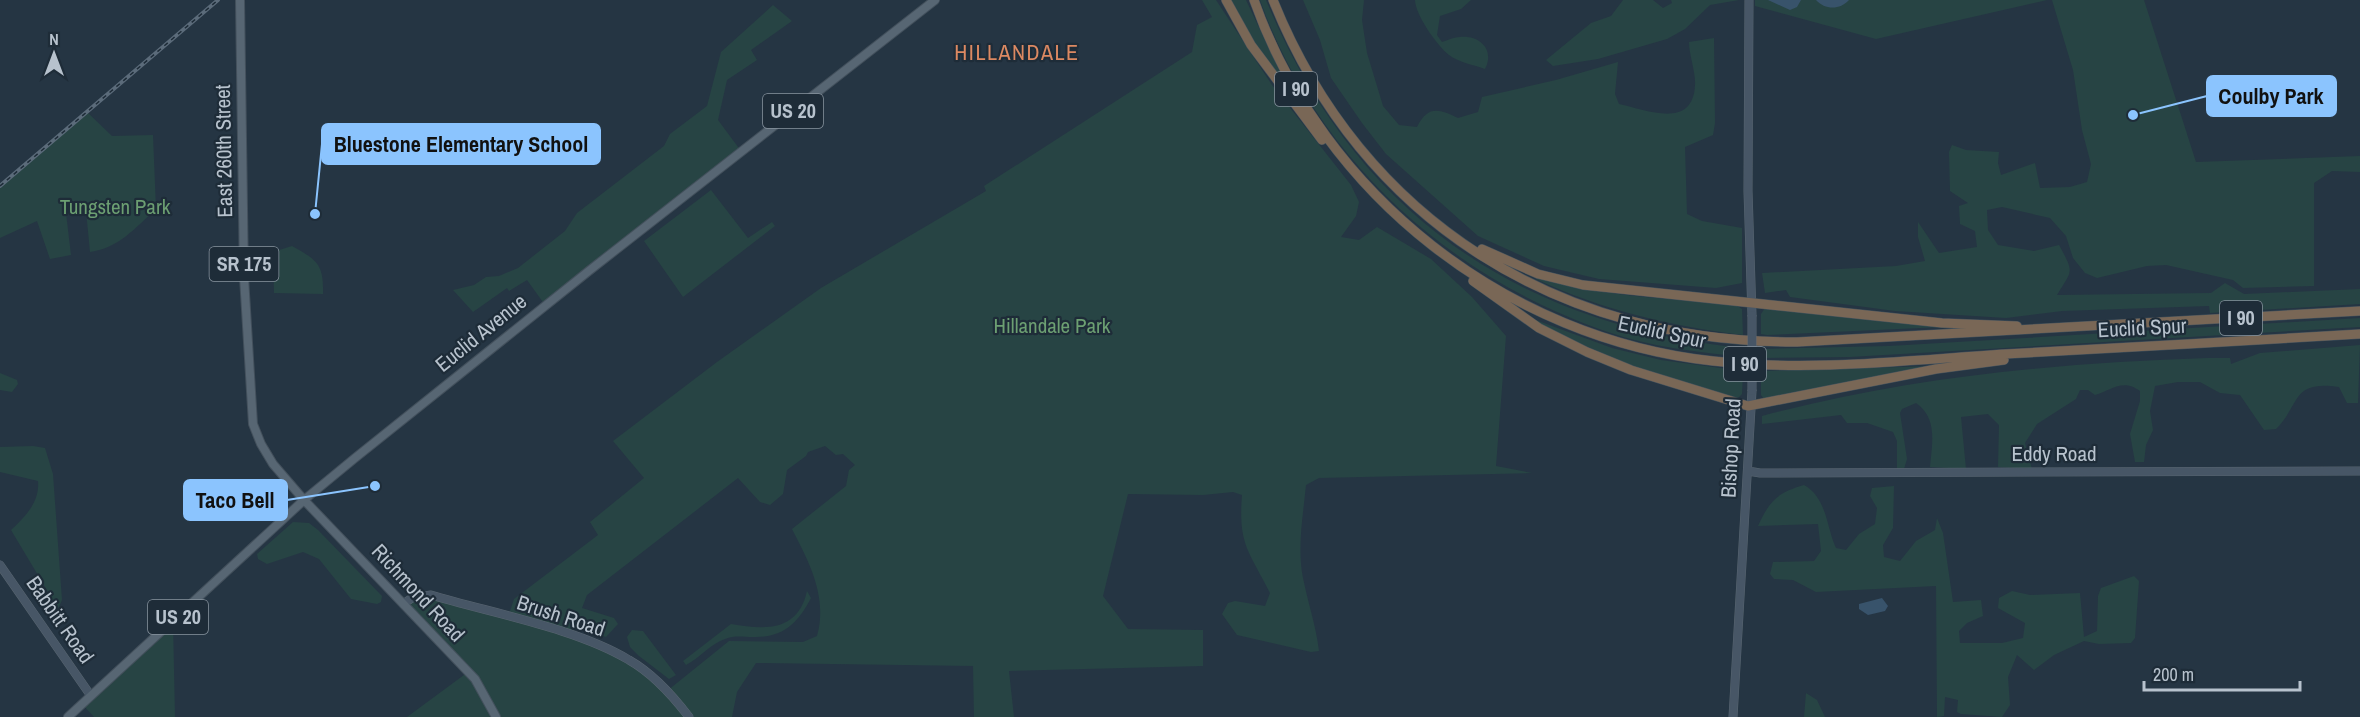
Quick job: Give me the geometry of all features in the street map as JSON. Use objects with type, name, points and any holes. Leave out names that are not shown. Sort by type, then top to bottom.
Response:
[{"type":"highway","points":[[1226,0],[1251,45],[1281,87],[1326,146],[1352,169]]},
{"type":"highway","name":"Euclid Spur","points":[[1254,0],[1271,43],[1298,93],[1352,169],[1392,212],[1435,248],[1481,281],[1557,320],[1619,343],[1692,358],[1749,364],[1817,365],[2360,334]]},
{"type":"highway","name":"Euclid Spur","points":[[1274,0],[1297,53],[1337,118],[1386,177],[1443,228],[1489,261],[1557,296],[1619,319],[1685,334],[1741,341],[1797,342],[2360,311]]},
{"type":"highway","points":[[1443,228],[1506,262],[1560,281],[1942,323],[2052,329]]},
{"type":"highway","points":[[1435,248],[1489,294],[1566,342],[1624,367],[1751,406],[1936,369],[2041,358],[2082,350]]},
{"type":"main road","name":"East 260th Street","points":[[240,0],[241,128],[249,401],[253,424],[261,444],[304,500]]},
{"type":"main road","name":"Euclid Avenue","points":[[68,717],[304,500],[528,318],[935,0]]},
{"type":"main road","name":"Richmond Road","points":[[304,500],[375,572],[475,680],[496,717]]},
{"type":"street","name":"Bishop Road","points":[[1733,717],[1752,391],[1748,191],[1749,0]]},
{"type":"street","name":"Eddy Road","points":[[1748,471],[1760,473],[2360,471]]},
{"type":"street","name":"Babbitt Road","points":[[0,565],[91,696]]},
{"type":"street","name":"Brush Road","points":[[403,604],[412,598],[431,595],[594,642],[629,660],[644,671],[667,691],[689,717]]},
{"type":"green space","name":"Hillandale Park","points":[[1202,0],[1216,0],[1272,85],[1351,185],[1359,202],[1356,216],[1341,237],[1359,240],[1377,227],[1431,259],[1472,297],[1506,336],[1496,466],[1532,473],[1319,478],[1306,485],[1301,532],[1301,567],[1319,651],[1311,652],[1237,635],[1222,614],[1228,603],[1235,601],[1265,606],[1270,593],[1251,557],[1244,537],[1241,512],[1242,495],[1233,492],[1203,495],[1128,494],[1103,596],[1128,629],[1203,630],[1203,666],[1009,671],[1014,717],[974,717],[973,666],[756,663],[737,692],[732,717],[407,717],[468,672],[403,604],[424,595],[508,617],[514,599],[598,535],[590,522],[644,478],[613,441],[717,362],[821,288],[986,191],[984,186],[1192,52],[1197,25],[1212,17]],"holes":[[[825,446],[836,455],[843,454],[855,465],[849,470],[846,486],[792,529],[815,580],[820,607],[817,636],[803,642],[729,641],[667,691],[629,660],[570,634],[573,627],[606,637],[618,624],[614,618],[582,608],[587,595],[738,478],[760,502],[770,505],[783,494],[787,470],[808,452]]]},
{"type":"green space","points":[[1230,0],[1246,0],[1286,85],[1251,39]]},
{"type":"green space","points":[[1260,0],[1266,0],[1302,75],[1346,140],[1396,197],[1452,244],[1515,283],[1585,313],[1660,335],[1742,348],[1742,357],[1657,345],[1608,332],[1550,309],[1495,280],[1444,245],[1396,205],[1353,161],[1316,111],[1285,57]]},
{"type":"green space","points":[[1303,0],[1364,0],[1362,20],[1367,53],[1383,106],[1399,125],[1417,127],[1425,115],[1430,112],[1440,111],[1458,118],[1478,112],[1482,97],[1556,80],[1618,62],[1615,94],[1619,104],[1667,114],[1677,112],[1686,108],[1692,99],[1695,85],[1689,42],[1714,38],[1715,123],[1713,135],[1685,147],[1687,214],[1702,221],[1742,228],[1742,283],[1716,288],[1599,279],[1544,266],[1478,236],[1386,154],[1362,123],[1331,78],[1320,40]]},
{"type":"green space","points":[[1415,0],[1471,0],[1461,9],[1440,16],[1437,35],[1442,42],[1460,37],[1474,38],[1479,41],[1487,50],[1488,62],[1485,69],[1457,60],[1444,51],[1423,21]]},
{"type":"green space","points":[[1623,0],[1653,0],[1663,8],[1672,3],[1671,0],[1739,0],[1710,5],[1685,29],[1667,39],[1598,59],[1553,66],[1546,60],[1591,23],[1611,16]]},
{"type":"green space","points":[[1755,0],[2047,0],[1876,39],[1755,6]]},
{"type":"green space","points":[[2052,0],[2144,0],[2196,162],[2360,156],[2360,172],[2332,171],[2314,183],[2314,286],[2243,288],[2233,280],[2166,265],[2147,266],[2097,278],[2085,273],[2073,258],[2066,236],[2050,218],[2002,207],[1987,210],[1988,230],[1998,245],[2034,251],[2059,245],[2068,262],[2070,272],[2057,295],[2211,293],[2225,283],[2244,294],[2360,289],[2360,304],[2210,313],[2209,306],[2062,311],[2006,318],[1895,311],[1790,297],[1786,290],[1765,293],[1762,273],[1896,266],[1925,261],[1918,237],[1918,222],[1939,253],[1977,247],[1975,231],[1960,224],[1959,206],[1968,203],[1950,191],[1949,152],[1952,145],[1966,150],[1999,152],[1998,163],[2001,175],[2035,163],[2040,188],[2070,187],[2087,182],[2091,164],[2082,130],[2073,70]]},
{"type":"green space","points":[[773,5],[792,21],[751,50],[757,60],[727,80],[718,120],[741,151],[545,305],[527,280],[509,291],[507,288],[473,312],[453,290],[474,285],[486,277],[499,276],[518,268],[565,231],[577,213],[664,146],[670,134],[707,106],[721,52]]},
{"type":"green space","name":"Tungsten Park","points":[[87,112],[112,136],[153,135],[156,209],[118,242],[90,252],[86,211],[66,213],[71,255],[50,259],[37,221],[0,238],[0,186]]},
{"type":"green space","points":[[711,190],[748,238],[772,222],[775,226],[683,297],[644,241]]},
{"type":"green space","points":[[292,246],[308,255],[317,264],[322,276],[323,294],[274,293],[273,252]]},
{"type":"green space","points":[[1537,277],[1560,284],[1609,293],[1736,305],[1742,309],[1743,335],[1663,322],[1611,308],[1561,290],[1536,279]]},
{"type":"green space","points":[[1765,308],[1943,327],[1767,335],[1761,334],[1761,314]]},
{"type":"green space","points":[[2360,318],[2360,327],[1850,357],[1762,358],[1761,349],[1889,346]]},
{"type":"green space","points":[[1533,319],[1612,348],[1661,360],[1743,371],[1742,394],[1737,399],[1630,365],[1544,328]]},
{"type":"green space","points":[[2360,345],[2358,403],[2347,403],[2339,387],[2312,387],[2299,396],[2276,429],[2264,430],[2240,395],[2220,393],[2200,382],[2178,382],[2155,386],[2150,411],[2153,430],[2146,445],[2144,462],[2135,462],[2130,434],[2140,401],[2140,391],[2128,385],[2117,386],[2095,395],[2088,390],[2080,390],[2076,399],[2037,424],[2025,443],[2032,469],[1998,467],[1999,425],[1988,414],[1961,417],[1966,469],[1930,467],[1931,424],[1923,409],[1916,403],[1902,409],[1900,413],[1907,459],[1904,469],[1897,468],[1897,441],[1893,432],[1867,423],[1847,423],[1841,415],[1762,424],[1762,416],[1817,403],[1872,391],[1983,374],[2151,360],[2230,358],[2231,364],[2260,353]]},
{"type":"green space","points":[[1936,366],[1764,399],[1761,395],[1761,371]]},
{"type":"green space","points":[[0,373],[17,380],[18,384],[12,392],[0,390]]},
{"type":"green space","points":[[0,447],[45,448],[53,474],[62,600],[58,609],[53,607],[51,597],[11,530],[34,502],[37,496],[38,481],[0,472]]},
{"type":"green space","points":[[1804,485],[1812,491],[1822,505],[1836,548],[1846,550],[1859,534],[1875,524],[1877,508],[1870,496],[1872,488],[1894,486],[1893,528],[1883,545],[1884,557],[1900,561],[1916,541],[1935,530],[1937,518],[1943,533],[1953,602],[1981,600],[1983,616],[1967,623],[1959,631],[1960,643],[2002,643],[2023,638],[2025,623],[1998,608],[1999,598],[2012,591],[2030,595],[2080,593],[2084,637],[2097,631],[2098,596],[2101,588],[2134,576],[2139,581],[2135,638],[2131,643],[2099,644],[2084,641],[2054,655],[2034,670],[2017,655],[2008,677],[2010,705],[2002,717],[1961,714],[1957,712],[1958,700],[1945,697],[1944,716],[1937,717],[1936,586],[1816,592],[1793,580],[1774,579],[1770,574],[1773,562],[1814,561],[1821,551],[1818,524],[1758,526],[1775,499],[1787,491]]},
{"type":"green space","points":[[293,522],[309,523],[318,530],[382,596],[381,602],[377,604],[351,599],[319,559],[303,552],[267,564],[258,559],[257,554]]},
{"type":"green space","points":[[807,591],[811,598],[801,615],[781,632],[764,637],[729,638],[715,644],[686,665],[683,661],[731,624],[768,627],[788,621],[803,604]]},
{"type":"green space","points":[[173,621],[175,717],[94,717],[82,704]]},
{"type":"green space","points":[[632,630],[643,631],[676,675],[669,679],[630,647],[627,637]]},
{"type":"green space","points":[[1806,693],[1817,700],[1825,717],[1804,717]]},
{"type":"water","points":[[1768,0],[1801,0],[1797,7],[1790,10]]},
{"type":"water","points":[[1816,0],[1849,0],[1841,6],[1832,8]]},
{"type":"water","points":[[1882,598],[1888,606],[1885,611],[1868,615],[1859,609],[1859,604]]},
{"type":"railway","points":[[0,186],[218,0]]},
{"type":"place","name":"Coulby Park","points":[[2133,115]]},
{"type":"place","name":"Bluestone Elementary School","points":[[315,214]]},
{"type":"place","name":"Taco Bell","points":[[375,486]]},
{"type":"district","name":"HILLANDALE","points":[[1017,52]]}]
